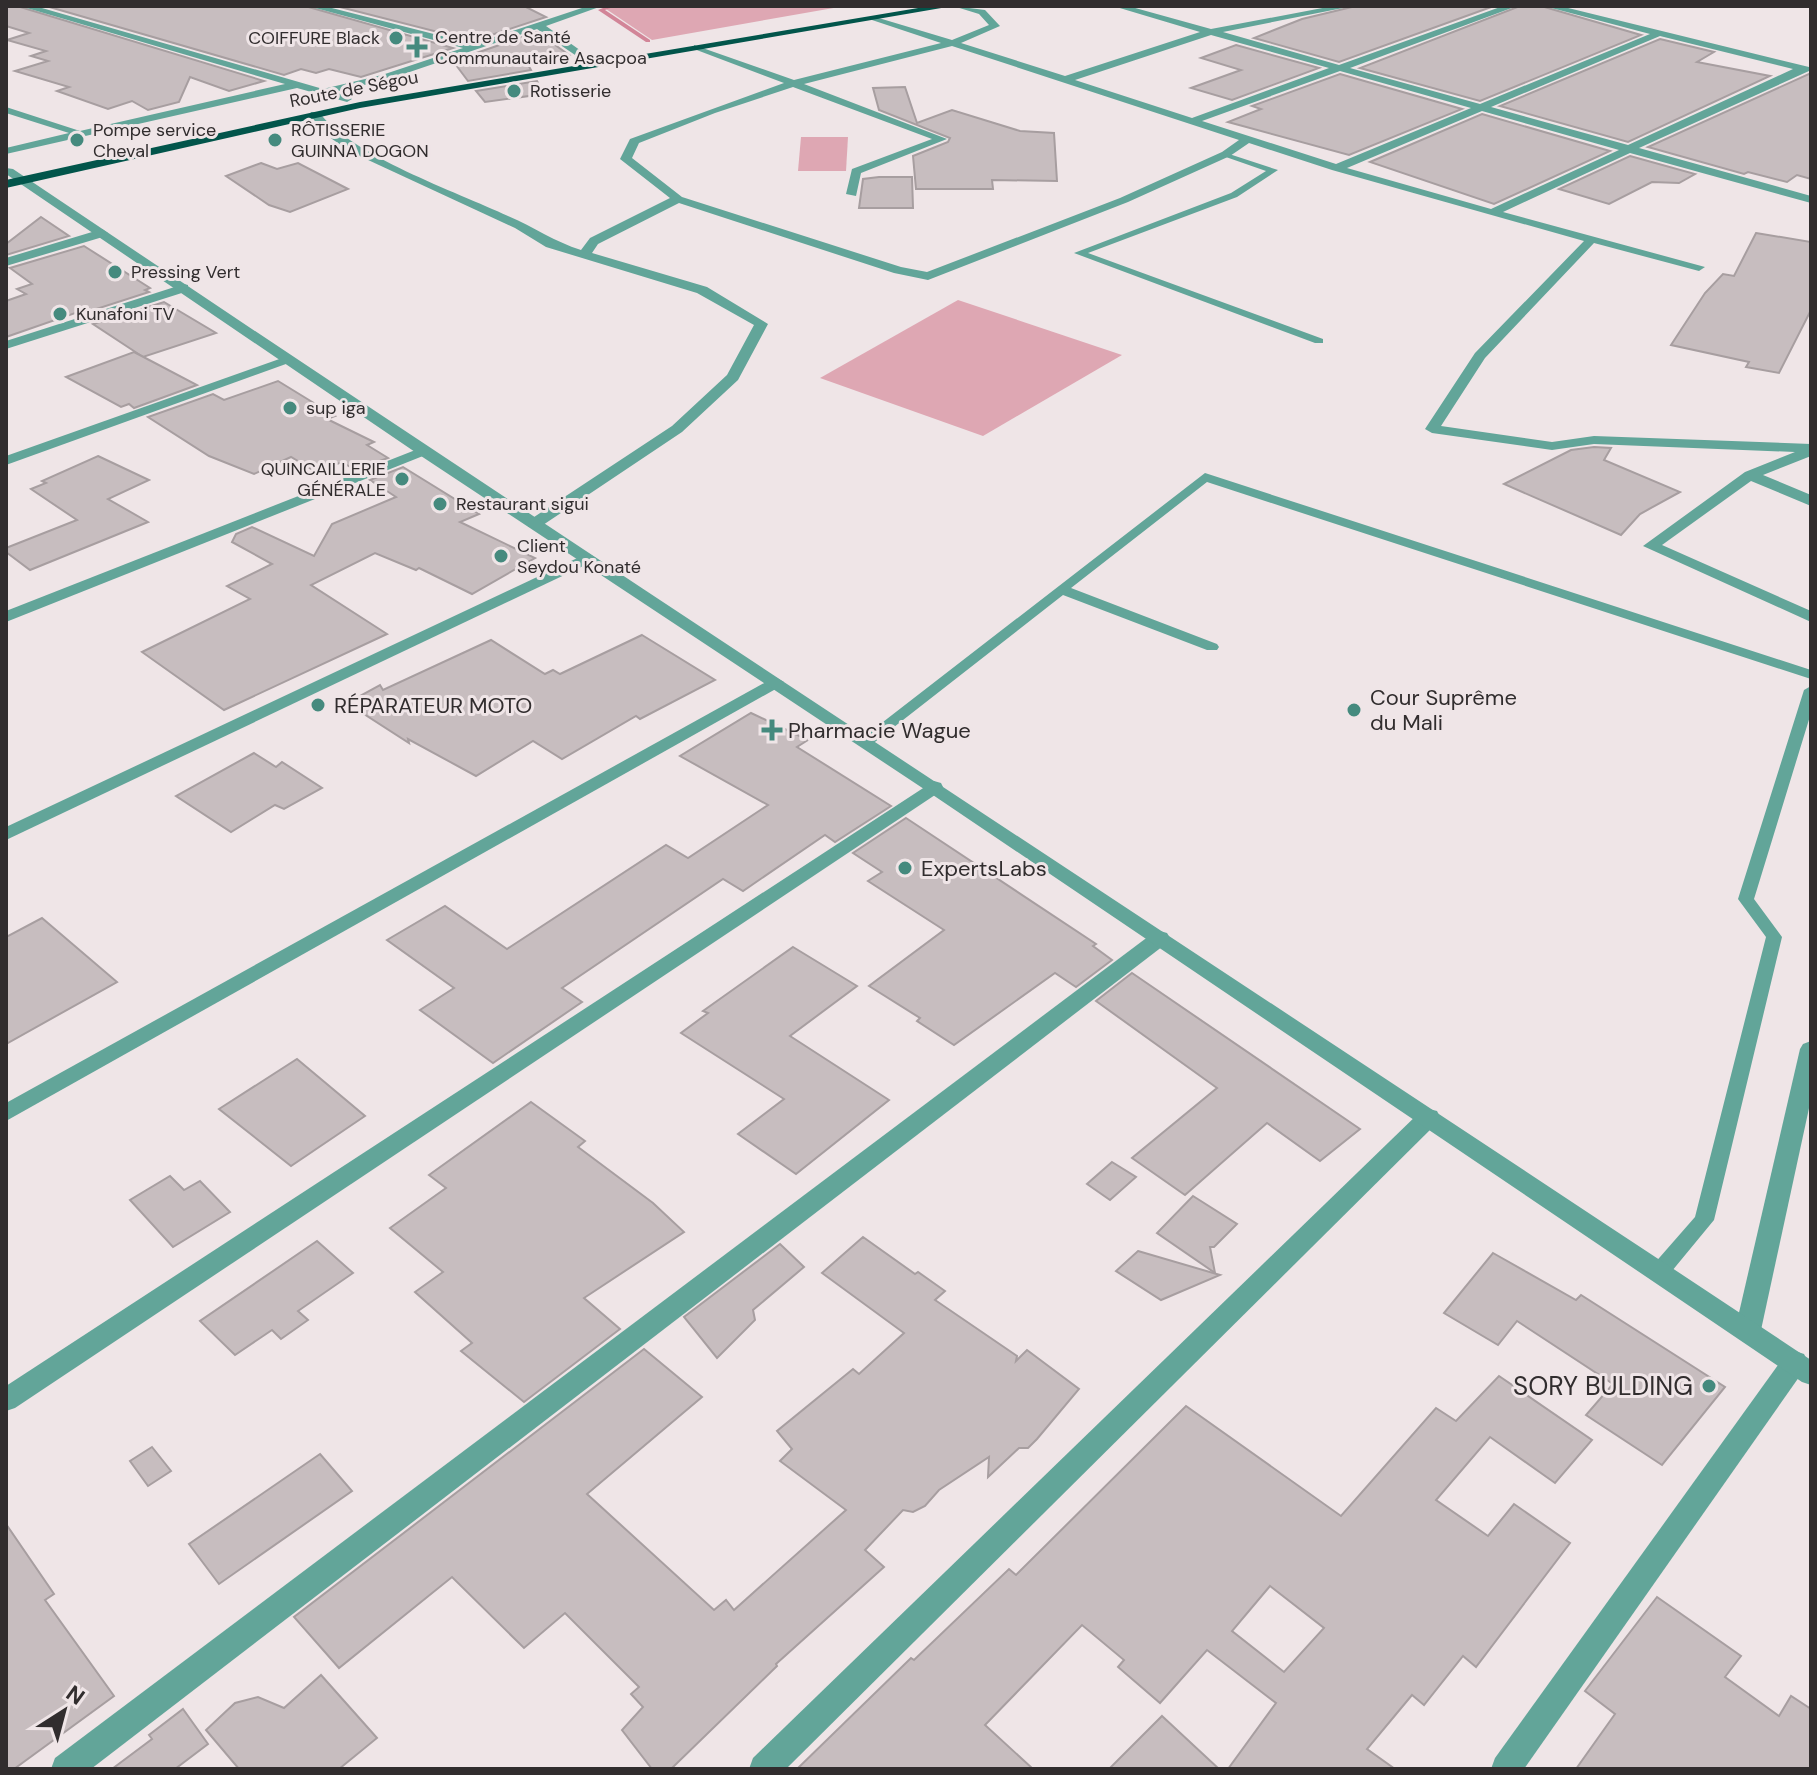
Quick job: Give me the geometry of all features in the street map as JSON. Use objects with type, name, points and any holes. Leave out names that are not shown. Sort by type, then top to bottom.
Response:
[{"type":"highway","name":"Route de Ségou","points":[[10,177],[694,41],[948,6]]},
{"type":"highway","name":"Route de Ségou","points":[[694,41],[706,33]]},
{"type":"highway","name":"Route de Ségou","points":[[10,177],[93,151],[347,99],[674,38]]},
{"type":"street","points":[[25,6],[347,99]]},
{"type":"street","points":[[313,6],[475,48]]},
{"type":"street","points":[[324,92],[385,77],[594,6]]},
{"type":"street","points":[[958,6],[982,12],[995,26],[952,43],[835,71],[667,127],[634,141],[626,159],[678,199],[898,270],[928,276],[1124,200],[1226,154],[1245,141]]},
{"type":"street","points":[[1118,6],[1808,197]]},
{"type":"street","points":[[1064,80],[1210,32],[1348,6]]},
{"type":"street","points":[[1192,121],[1512,6]]},
{"type":"street","points":[[1549,6],[1807,69]]},
{"type":"street","points":[[875,18],[1245,141],[1492,213],[1699,267]]},
{"type":"street","points":[[539,26],[581,55]]},
{"type":"street","points":[[1336,168],[1660,33]]},
{"type":"street","points":[[694,41],[795,84],[942,139],[856,171],[852,194]]},
{"type":"street","points":[[1492,213],[1807,69]]},
{"type":"street","points":[[6,151],[298,84]]},
{"type":"street","points":[[6,110],[76,133]]},
{"type":"street","points":[[315,114],[327,131],[357,151],[519,225],[550,244],[702,290],[761,324],[733,377],[677,429],[534,524]]},
{"type":"street","points":[[10,177],[102,233],[423,451],[934,787],[1803,1368],[1506,1769]]},
{"type":"street","points":[[583,256],[594,241],[678,199]]},
{"type":"street","points":[[6,262],[102,233]]},
{"type":"street","points":[[1591,240],[1480,356],[1432,429],[1552,446],[1594,440],[1811,450]]},
{"type":"street","points":[[6,345],[184,288]]},
{"type":"street","points":[[6,461],[290,360]]},
{"type":"street","points":[[1811,450],[1750,475],[1651,546],[1811,617]]},
{"type":"street","points":[[6,617],[423,451]]},
{"type":"street","points":[[1750,475],[1811,501]]},
{"type":"street","points":[[6,834],[588,558]]},
{"type":"street","points":[[6,1113],[775,682]]},
{"type":"street","points":[[6,1400],[934,787]]},
{"type":"street","points":[[66,1769],[1160,938]]},
{"type":"street","points":[[1748,1330],[1811,1049]]},
{"type":"street","points":[[764,1769],[1429,1117]]},
{"type":"lane","points":[[1226,154],[1273,170],[1234,195],[1079,253],[1319,341]]},
{"type":"lane","points":[[866,742],[1205,477],[1811,675]]},
{"type":"lane","points":[[1063,590],[1212,647]]},
{"type":"lane","points":[[1660,1271],[1704,1220],[1774,937],[1746,899],[1811,690]]},
{"type":"shaded area","points":[[615,6],[845,6],[652,40],[606,9]]},
{"type":"shaded area","points":[[801,137],[848,137],[846,171],[798,171]]},
{"type":"shaded area","points":[[958,300],[1122,355],[983,436],[820,378]]},
{"type":"building","points":[[6,6],[17,6],[264,81],[229,91],[190,77],[179,102],[148,110],[132,101],[108,109],[57,91],[69,87],[15,71],[48,61],[31,56],[46,51],[7,40],[29,33],[6,26]]},
{"type":"building","points":[[46,6],[305,6],[453,48],[361,77],[329,69],[316,73],[301,69],[284,75]]},
{"type":"building","points":[[336,6],[524,6],[546,17],[473,41]]},
{"type":"building","points":[[1356,6],[1494,6],[1339,62],[1254,38],[1302,19]]},
{"type":"building","points":[[1520,6],[1541,6],[1641,35],[1480,101],[1360,68]]},
{"type":"building","points":[[537,32],[569,55],[527,63],[531,70],[468,81],[453,61]]},
{"type":"building","points":[[1660,39],[1714,52],[1697,62],[1770,76],[1628,142],[1500,106]]},
{"type":"building","points":[[1236,45],[1319,68],[1232,100],[1191,88],[1241,70],[1201,58]]},
{"type":"building","points":[[1811,73],[1811,179],[1797,175],[1787,182],[1748,172],[1744,174],[1648,147]]},
{"type":"building","points":[[1340,74],[1462,109],[1349,155],[1228,122],[1261,109],[1252,106]]},
{"type":"building","points":[[537,81],[544,94],[485,102],[476,91]]},
{"type":"building","points":[[905,87],[917,123],[952,110],[1020,131],[1054,133],[1057,181],[992,180],[993,189],[916,189],[913,156],[948,142],[950,138],[879,110],[873,88]]},
{"type":"building","points":[[1482,114],[1610,151],[1494,204],[1370,162]]},
{"type":"building","points":[[1630,156],[1695,174],[1679,183],[1652,182],[1609,204],[1559,189]]},
{"type":"building","points":[[261,163],[277,169],[298,163],[348,189],[290,212],[269,205],[226,176]]},
{"type":"building","points":[[912,177],[913,208],[859,208],[863,179]]},
{"type":"building","points":[[41,217],[69,236],[6,255],[6,244]]},
{"type":"building","points":[[1756,233],[1811,242],[1811,310],[1779,373],[1746,367],[1749,362],[1671,345],[1705,293],[1723,274],[1734,276]]},
{"type":"building","points":[[84,246],[150,288],[145,290],[149,292],[6,337],[6,301],[26,294],[17,289],[32,284],[10,268]]},
{"type":"building","points":[[164,302],[216,333],[143,357],[93,324]]},
{"type":"building","points":[[134,352],[197,385],[134,408],[129,404],[121,407],[66,377]]},
{"type":"building","points":[[278,381],[335,416],[327,419],[374,442],[367,445],[388,458],[355,470],[342,462],[316,472],[291,457],[254,474],[209,456],[148,417],[213,394],[224,400]]},
{"type":"building","points":[[1611,448],[1604,460],[1680,492],[1640,514],[1621,535],[1504,484],[1571,450]]},
{"type":"building","points":[[98,456],[149,480],[108,499],[148,522],[30,570],[6,552],[6,548],[77,520],[31,489]]},
{"type":"building","points":[[403,467],[479,514],[460,522],[535,558],[472,594],[419,568],[416,570],[375,553],[311,585],[387,634],[224,710],[142,652],[250,599],[227,586],[272,564],[232,542],[236,534],[252,527],[314,556],[332,524],[396,497],[370,480]]},
{"type":"building","points":[[642,635],[715,680],[640,719],[636,716],[562,759],[533,741],[476,776],[408,739],[409,743],[347,703],[380,685],[383,690],[491,640],[545,674],[553,670],[560,674]]},
{"type":"building","points":[[751,713],[808,740],[797,747],[891,806],[835,842],[825,835],[743,891],[723,879],[562,988],[582,1002],[493,1063],[420,1010],[454,988],[387,940],[445,906],[507,949],[666,845],[688,858],[768,805],[680,756]]},
{"type":"building","points":[[254,753],[276,767],[282,762],[322,788],[284,809],[275,805],[231,832],[176,796]]},
{"type":"building","points":[[906,818],[1096,944],[1093,946],[1112,960],[1076,987],[1055,973],[954,1045],[917,1021],[920,1018],[869,986],[944,930],[868,881],[882,872],[853,853]]},
{"type":"building","points":[[42,918],[117,982],[6,1044],[6,937]]},
{"type":"building","points":[[793,947],[857,986],[790,1036],[889,1100],[796,1174],[738,1134],[784,1099],[681,1033],[708,1013],[703,1011]]},
{"type":"building","points":[[1132,973],[1360,1129],[1320,1161],[1267,1123],[1185,1195],[1132,1158],[1217,1088],[1096,1001]]},
{"type":"building","points":[[297,1059],[365,1116],[291,1166],[219,1109]]},
{"type":"building","points":[[531,1102],[585,1141],[578,1147],[653,1203],[684,1232],[584,1298],[620,1329],[524,1402],[461,1351],[472,1343],[415,1292],[443,1272],[390,1228],[446,1188],[429,1175]]},
{"type":"building","points":[[1112,1162],[1136,1177],[1110,1200],[1087,1184]]},
{"type":"building","points":[[170,1176],[184,1190],[200,1181],[230,1212],[173,1247],[130,1200]]},
{"type":"building","points":[[1193,1196],[1237,1224],[1214,1247],[1210,1247],[1215,1273],[1157,1233]]},
{"type":"building","points":[[863,1237],[945,1291],[935,1300],[1017,1356],[1016,1361],[1027,1350],[1079,1389],[1028,1448],[1019,1448],[988,1477],[989,1457],[939,1490],[925,1506],[913,1512],[903,1510],[865,1550],[884,1567],[776,1664],[671,1769],[652,1769],[622,1730],[643,1707],[631,1694],[639,1687],[565,1613],[524,1648],[452,1577],[339,1668],[294,1617],[644,1349],[702,1397],[587,1494],[714,1610],[726,1600],[734,1610],[846,1510],[780,1461],[792,1449],[777,1431],[853,1369],[859,1374],[904,1333],[822,1273]]},
{"type":"building","points":[[317,1241],[353,1273],[298,1311],[308,1320],[281,1339],[272,1330],[235,1355],[200,1321]]},
{"type":"building","points":[[780,1244],[804,1267],[753,1310],[755,1320],[717,1358],[684,1317]]},
{"type":"building","points":[[1138,1251],[1220,1275],[1161,1300],[1116,1271]]},
{"type":"building","points":[[1493,1253],[1576,1300],[1581,1295],[1725,1387],[1662,1465],[1586,1415],[1613,1384],[1517,1321],[1498,1345],[1444,1313]]},
{"type":"building","points":[[1499,1376],[1592,1440],[1555,1483],[1490,1437],[1436,1500],[1488,1536],[1514,1504],[1570,1543],[1476,1667],[1463,1656],[1424,1705],[1412,1695],[1367,1749],[1395,1769],[1228,1769],[1276,1703],[1207,1650],[1160,1703],[1118,1667],[1124,1660],[1082,1625],[985,1725],[1033,1769],[797,1769],[911,1658],[914,1660],[1009,1569],[1016,1575],[1186,1406],[1341,1516],[1436,1408],[1456,1421]],"holes":[[[1270,1586],[1324,1628],[1284,1672],[1232,1631]]]},
{"type":"building","points":[[152,1447],[171,1471],[148,1486],[130,1461]]},
{"type":"building","points":[[320,1454],[352,1491],[219,1584],[189,1544]]},
{"type":"building","points":[[6,1524],[54,1594],[45,1600],[114,1696],[14,1769],[6,1769]]},
{"type":"building","points":[[1657,1597],[1741,1656],[1725,1677],[1779,1716],[1791,1696],[1811,1709],[1811,1769],[1576,1769],[1615,1714],[1585,1691]]},
{"type":"building","points":[[321,1675],[377,1738],[339,1769],[239,1769],[206,1730],[235,1703],[258,1697],[284,1708]]},
{"type":"building","points":[[183,1709],[208,1744],[175,1769],[112,1769],[152,1739],[149,1735]]},
{"type":"building","points":[[1162,1716],[1219,1769],[1109,1769]]},
{"type":"waterway","points":[[613,6],[601,10],[648,41]]},
{"type":"place","name":"COIFFURE Black","points":[[396,38]]},
{"type":"place","name":"Centre de Santé Communautaire Asacpoa","points":[[417,47]]},
{"type":"place","name":"Rotisserie","points":[[514,91]]},
{"type":"place","name":"Pompe service Cheval","points":[[77,140]]},
{"type":"place","name":"RÔTISSERIE GUINNA DOGON","points":[[275,140]]},
{"type":"place","name":"Pressing Vert","points":[[115,272]]},
{"type":"place","name":"Kunafoni TV","points":[[60,314]]},
{"type":"place","name":"sup iga","points":[[290,408]]},
{"type":"place","name":"QUINCAILLERIE GÉNÉRALE","points":[[402,479]]},
{"type":"place","name":"Restaurant sigui","points":[[440,504]]},
{"type":"place","name":"Client Seydou Konaté","points":[[501,556]]},
{"type":"place","name":"RÉPARATEUR MOTO","points":[[318,705]]},
{"type":"place","name":"Cour Suprême du Mali","points":[[1354,710]]},
{"type":"place","name":"Pharmacie Wague","points":[[772,730]]},
{"type":"place","name":"ExpertsLabs","points":[[905,868]]},
{"type":"place","name":"SORY BULDING","points":[[1709,1386]]}]
